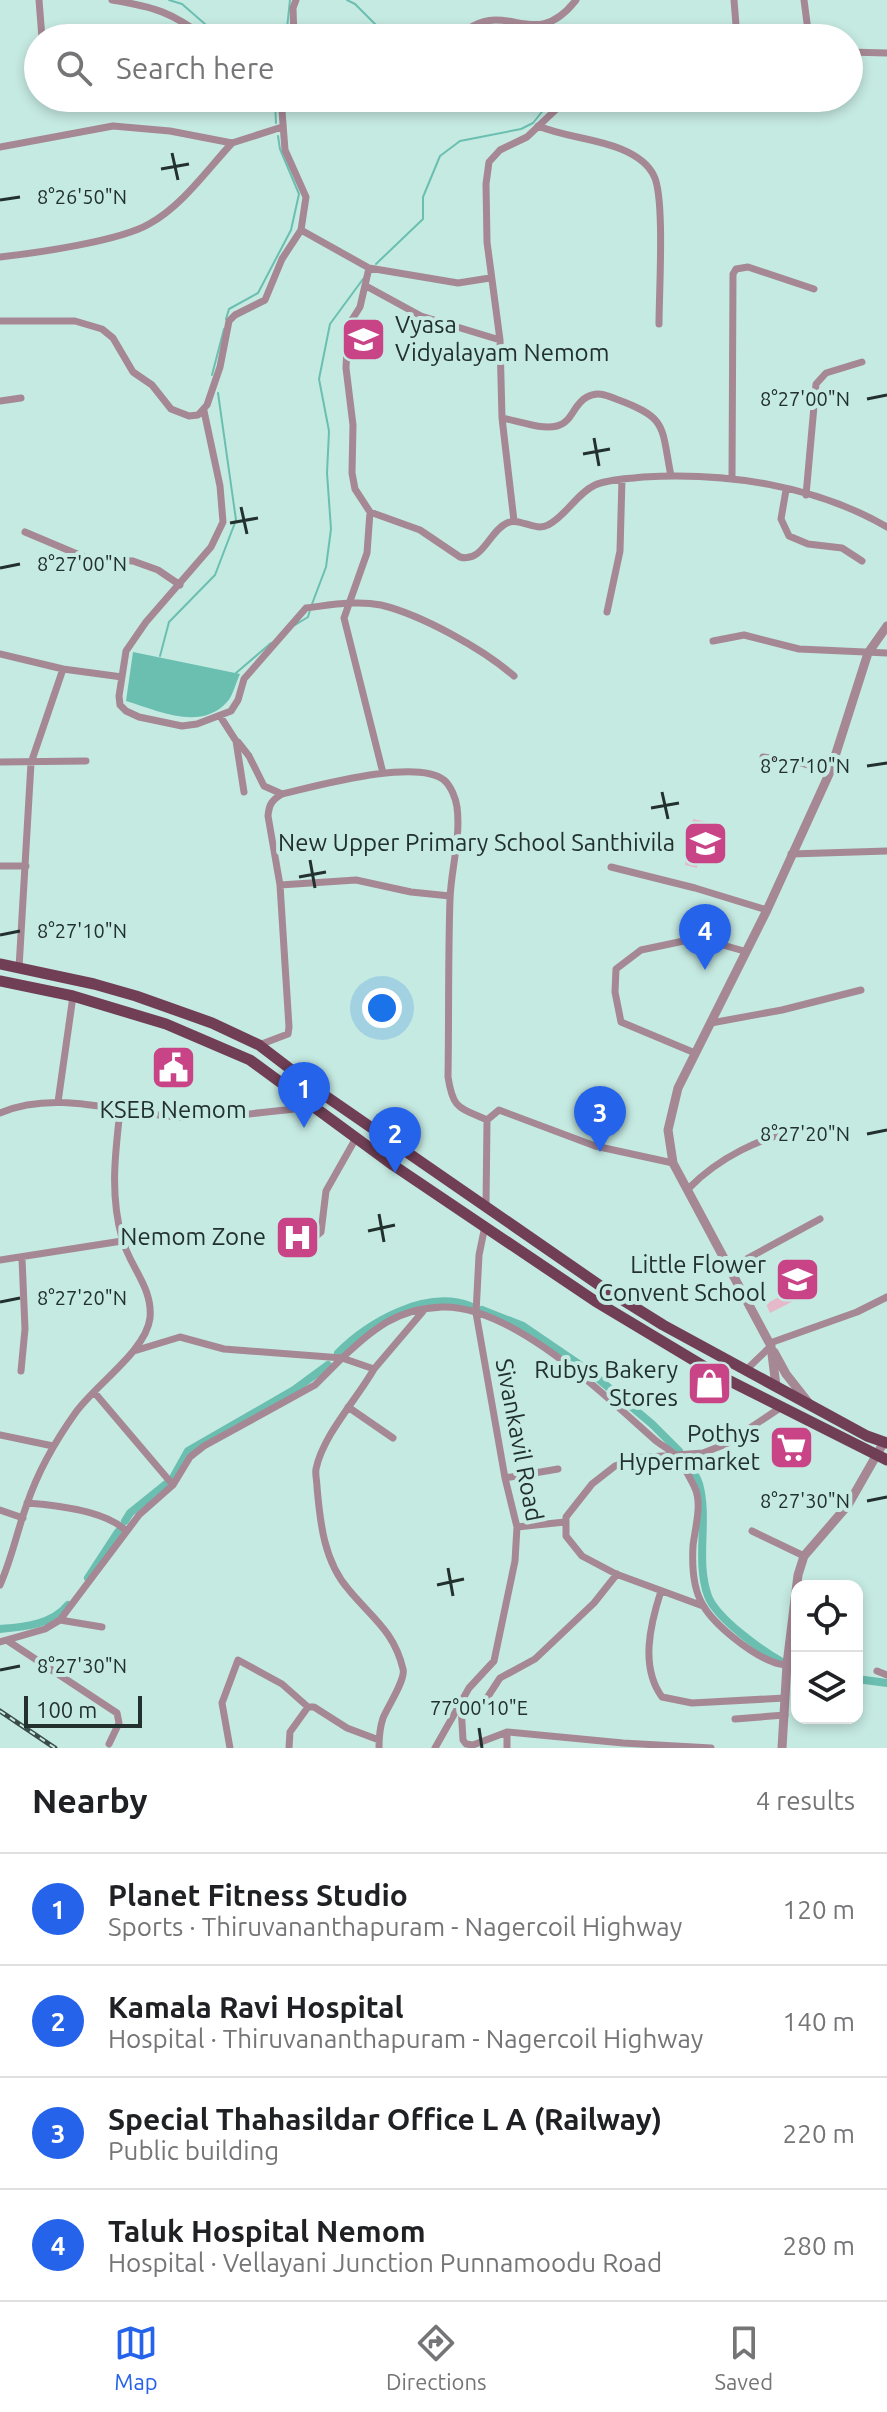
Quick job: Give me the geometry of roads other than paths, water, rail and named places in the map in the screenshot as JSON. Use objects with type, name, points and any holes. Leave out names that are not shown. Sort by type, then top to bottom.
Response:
[{"type":"main road","points":[[0,964],[136,996],[212,1023],[259,1045],[327,1097],[486,1208],[663,1325],[867,1436],[886,1443]]},
{"type":"main road","points":[[0,981],[73,996],[166,1024],[250,1060],[356,1138],[607,1309],[720,1376],[882,1458]]},
{"type":"main road","points":[[316,1107],[327,1097]]},
{"type":"main road","points":[[775,1405],[776,1386]]},
{"type":"street","points":[[39,0],[41,24]]},
{"type":"street","points":[[112,0],[152,6],[187,24]]},
{"type":"street","points":[[292,24],[296,0]]},
{"type":"street","points":[[478,24],[490,21],[548,24],[565,14],[576,0]]},
{"type":"street","points":[[734,0],[735,24]]},
{"type":"street","points":[[804,0],[807,24]]},
{"type":"street","points":[[863,52],[887,53]]},
{"type":"street","points":[[280,112],[285,150],[306,197],[301,230],[282,259],[265,300],[229,321],[213,390],[204,411],[220,486],[223,522],[211,547],[146,622],[126,651],[120,705],[126,711],[158,722],[182,726],[220,716],[231,711],[244,679],[306,608],[349,602],[380,605],[410,615],[494,659],[514,676]]},
{"type":"street","points":[[514,521],[502,418],[500,340],[487,242],[486,184],[489,162],[500,150],[527,137],[553,112]]},
{"type":"street","points":[[0,147],[113,126],[170,131],[232,143],[282,127]]},
{"type":"street","points":[[538,126],[560,135],[621,149],[640,159],[654,175],[660,198],[659,324]]},
{"type":"street","points":[[0,257],[123,235],[148,226],[169,211],[232,143]]},
{"type":"street","points":[[301,230],[369,268],[458,283],[490,278]]},
{"type":"street","points":[[732,478],[733,274],[736,269],[748,267],[814,289]]},
{"type":"street","points":[[369,268],[360,307],[348,326],[346,368],[353,425],[352,473],[355,489],[370,512],[420,530],[467,559],[476,556],[506,523],[514,521],[539,527],[549,525],[597,484],[671,476],[732,478],[786,490],[850,508],[887,527]]},
{"type":"street","points":[[366,286],[421,316],[500,340]]},
{"type":"street","points":[[0,321],[75,321],[102,329],[113,338],[128,367],[152,385],[171,409],[189,416],[204,411]]},
{"type":"street","points":[[806,495],[816,384],[826,373],[862,362]]},
{"type":"street","points":[[502,418],[554,427],[570,419],[581,400],[591,394],[602,394],[655,417],[662,432],[671,476]]},
{"type":"street","points":[[0,401],[21,398]]},
{"type":"street","points":[[607,612],[620,551],[622,479]]},
{"type":"street","points":[[786,490],[781,519],[789,536],[808,544],[842,548],[862,561]]},
{"type":"street","points":[[370,512],[367,553],[344,618],[383,773]]},
{"type":"street","points":[[25,532],[89,559],[133,561],[158,570],[180,585]]},
{"type":"street","points":[[813,1407],[786,1374],[673,1163],[668,1130],[678,1088],[767,910],[830,772],[868,653],[887,626]]},
{"type":"street","points":[[713,641],[744,635],[799,649],[887,653]]},
{"type":"street","points":[[0,654],[63,669],[122,677]]},
{"type":"street","points":[[19,968],[31,763],[63,669]]},
{"type":"street","points":[[220,716],[249,756],[264,786],[282,794]]},
{"type":"street","points":[[236,741],[244,792]]},
{"type":"street","points":[[763,757],[798,762],[830,772]]},
{"type":"street","points":[[0,762],[86,761]]},
{"type":"street","points":[[259,1045],[288,1034],[280,885],[268,816],[273,799],[282,794],[383,773],[429,774],[443,779],[450,786],[457,805],[458,828],[450,896],[448,1077],[451,1098],[459,1107],[487,1120]]},
{"type":"street","points":[[791,854],[887,851]]},
{"type":"street","points":[[0,866],[26,866]]},
{"type":"street","points":[[611,867],[767,910]]},
{"type":"street","points":[[280,885],[356,880],[411,892],[450,896]]},
{"type":"street","points":[[695,1053],[621,1022],[615,992],[616,969],[641,950],[698,938],[744,951]]},
{"type":"street","points":[[711,1023],[782,1010],[861,990]]},
{"type":"street","points":[[58,1102],[73,996]]},
{"type":"street","points":[[0,1113],[19,1105],[58,1102],[180,1117],[316,1107]]},
{"type":"street","points":[[486,1208],[487,1120],[499,1110],[595,1146],[673,1163]]},
{"type":"street","points":[[0,1585],[10,1563],[27,1503],[53,1446],[78,1409],[143,1341],[150,1317],[144,1281],[122,1241],[116,1211],[113,1168],[120,1111]]},
{"type":"street","points":[[688,1189],[707,1170],[762,1141],[804,1129]]},
{"type":"street","points":[[297,1252],[321,1232],[326,1191],[356,1138]]},
{"type":"street","points":[[730,1268],[820,1219]]},
{"type":"street","name":"Sivankavil Road","points":[[435,1748],[445,1728],[462,1709],[469,1688],[494,1661],[515,1561],[517,1527],[505,1478],[476,1313],[479,1255],[485,1226]]},
{"type":"street","points":[[0,1260],[122,1241]]},
{"type":"street","points":[[21,1371],[25,1329],[22,1258]]},
{"type":"street","points":[[745,1371],[771,1344],[857,1312],[887,1297]]},
{"type":"street","points":[[4,1642],[45,1629],[60,1620],[139,1515],[173,1485],[190,1457],[204,1446],[315,1385],[386,1320],[445,1307],[476,1313],[540,1345],[600,1389],[676,1455],[696,1490],[693,1574],[703,1606],[717,1624],[735,1637],[773,1662],[791,1665]]},
{"type":"street","points":[[230,1748],[222,1703],[238,1660],[282,1684],[308,1707],[314,1707],[379,1744],[391,1700],[405,1678],[404,1670],[387,1632],[374,1614],[349,1591],[330,1558],[320,1518],[315,1470],[334,1427],[374,1369],[425,1309]]},
{"type":"street","points":[[134,1351],[180,1337],[224,1349],[342,1358],[374,1369]]},
{"type":"street","points":[[771,1344],[776,1386]]},
{"type":"street","points":[[94,1392],[173,1485]]},
{"type":"street","points":[[703,1606],[617,1574],[582,1556],[566,1536],[565,1522],[592,1484],[615,1466],[635,1458],[703,1453],[726,1444],[775,1405]]},
{"type":"street","points":[[348,1407],[393,1438]]},
{"type":"street","points":[[0,1435],[53,1446]]},
{"type":"street","points":[[793,1652],[798,1575],[804,1556],[848,1505],[882,1458],[886,1443]]},
{"type":"street","points":[[505,1478],[558,1469]]},
{"type":"street","points":[[27,1503],[89,1513],[119,1524],[126,1531]]},
{"type":"street","points":[[0,1510],[23,1518]]},
{"type":"street","points":[[517,1527],[565,1522]]},
{"type":"street","points":[[752,1531],[804,1556]]},
{"type":"street","points":[[458,1748],[463,1740],[462,1709],[477,1709],[500,1678],[535,1659],[594,1603],[617,1574]]},
{"type":"street","points":[[661,1591],[651,1622],[649,1662],[653,1685],[662,1697],[692,1703],[785,1698]]},
{"type":"street","points":[[60,1620],[102,1627]]},
{"type":"street","points":[[4,1642],[117,1713],[119,1723],[109,1744]]},
{"type":"street","points":[[782,1748],[785,1698],[791,1670]]},
{"type":"street","points":[[877,1671],[887,1675]]},
{"type":"street","points":[[289,1748],[290,1732],[308,1707]]},
{"type":"street","points":[[735,1719],[785,1715]]},
{"type":"street","points":[[463,1740],[473,1745],[507,1732],[711,1748]]},
{"type":"street","points":[[507,1732],[507,1748]]},
{"type":"waterway","points":[[169,0],[182,4],[205,24]]},
{"type":"waterway","points":[[287,24],[290,0]]},
{"type":"waterway","points":[[347,0],[375,24]]},
{"type":"waterway","points":[[275,112],[276,123]]},
{"type":"waterway","points":[[376,264],[423,219],[423,197],[440,156],[460,141],[521,129],[533,123],[542,112]]},
{"type":"waterway","points":[[226,319],[229,309],[258,293],[291,230],[299,194],[280,149],[278,136]]},
{"type":"waterway","points":[[312,604],[326,567],[331,529],[327,473],[329,431],[319,379],[330,324],[363,279]]},
{"type":"waterway","points":[[212,375],[224,329]]},
{"type":"waterway","points":[[160,656],[169,622],[215,575],[236,520],[218,393]]},
{"type":"waterway","points":[[295,625],[308,617],[310,610]]},
{"type":"waterway","points":[[236,673],[271,643]]},
{"type":"waterway","points":[[338,1353],[381,1320],[416,1305],[453,1302],[470,1306]]},
{"type":"waterway","points":[[482,1310],[523,1326],[589,1371],[679,1451]]},
{"type":"waterway","points":[[174,1476],[188,1451],[294,1390],[328,1365]]},
{"type":"waterway","points":[[684,1457],[698,1480],[702,1498],[703,1568],[708,1596],[730,1624],[782,1662]]},
{"type":"waterway","points":[[125,1521],[130,1513],[166,1484]]},
{"type":"waterway","points":[[88,1578],[118,1532]]},
{"type":"waterway","points":[[0,1629],[46,1621],[68,1605]]},
{"type":"waterway","points":[[863,1680],[887,1683]]},
{"type":"railway","points":[[0,1711],[55,1748]]},
{"type":"place","name":"Vyasa Vidyalayam Nemom","points":[[364,339]]},
{"type":"place","name":"New Upper Primary School Santhivila","points":[[706,843]]},
{"type":"place","name":"Taluk Hospital Nemom","points":[[705,970]]},
{"type":"place","name":"KSEB Nemom","points":[[173,1068]]},
{"type":"place","name":"Planet Fitness Studio","points":[[304,1128]]},
{"type":"place","name":"Special Thahasildar Office L A (Railway)","points":[[600,1152]]},
{"type":"place","name":"Kamala Ravi Hospital","points":[[395,1173]]},
{"type":"place","name":"Nemom Zone","points":[[297,1237]]},
{"type":"place","name":"Little Flower Convent School","points":[[797,1279]]},
{"type":"place","name":"Rubys Bakery Stores","points":[[709,1384]]},
{"type":"place","name":"Pothys Hypermarket","points":[[791,1448]]}]
